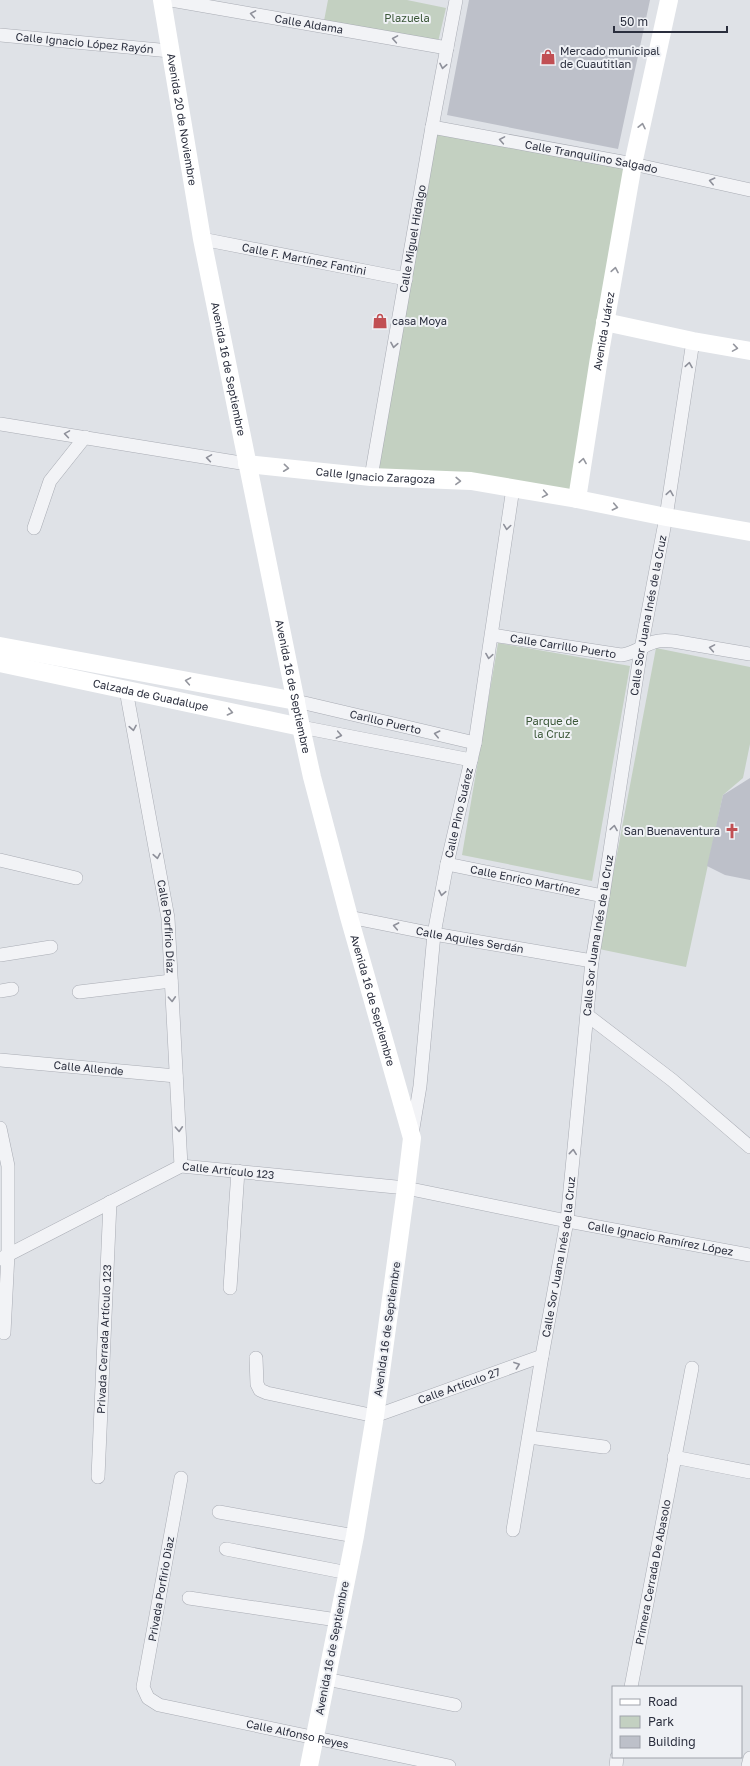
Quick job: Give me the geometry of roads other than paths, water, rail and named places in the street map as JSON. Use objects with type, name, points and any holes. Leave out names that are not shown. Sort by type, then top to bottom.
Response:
[{"type":"main road","name":"Avenida 20 de Noviembre","points":[[162,0],[202,239]]},
{"type":"main road","name":"Avenida Juárez","points":[[577,499],[605,322],[634,164],[669,0]]},
{"type":"main road","name":"Avenida 16 de Septiembre","points":[[202,239],[312,777],[349,917],[412,1138],[375,1416],[355,1536],[309,1766]]},
{"type":"main road","points":[[605,322],[693,341],[750,351]]},
{"type":"main road","name":"Calle Ignacio Zaragoza","points":[[248,464],[371,477],[471,481],[577,499],[750,532]]},
{"type":"main road","name":"Calzada de Guadalupe","points":[[0,646],[296,701]]},
{"type":"main road","name":"Calzada de Guadalupe","points":[[0,663],[301,727]]},
{"type":"street","name":"Calle Aldama","points":[[171,0],[447,48]]},
{"type":"street","name":"Calle Miguel Hidalgo","points":[[371,477],[447,48],[454,0]]},
{"type":"street","name":"Calle Ignacio López Rayón","points":[[0,35],[170,51]]},
{"type":"street","name":"Calle Tranquilino Salgado","points":[[432,127],[634,164],[750,190]]},
{"type":"street","name":"Calle F. Martínez Fantini","points":[[202,239],[406,279]]},
{"type":"street","name":"Calle Sor Juana Inés de la Cruz","points":[[513,1530],[542,1356],[567,1221],[592,961],[641,649],[666,517],[693,341]]},
{"type":"street","name":"Calle Ignacio Zaragoza","points":[[0,424],[248,464]]},
{"type":"street","points":[[34,528],[50,481],[86,437]]},
{"type":"street","name":"Calle Pino Suárez","points":[[412,1138],[420,1086],[434,934],[447,864],[475,743],[513,488]]},
{"type":"street","name":"Calle Carrillo Puerto","points":[[492,635],[621,655],[641,649],[655,642],[673,641],[750,654]]},
{"type":"street","points":[[0,639],[52,650],[68,659]]},
{"type":"street","points":[[0,672],[42,681],[70,678]]},
{"type":"street","name":"Calle Porfirio Díaz","points":[[126,690],[168,918],[181,1166]]},
{"type":"street","name":"Carillo Puerto","points":[[296,701],[475,743]]},
{"type":"street","name":"Carillo Puerto","points":[[301,727],[471,760]]},
{"type":"street","points":[[0,860],[76,878]]},
{"type":"street","name":"Calle Enrico Martínez","points":[[447,864],[603,896]]},
{"type":"street","name":"Calle Aquiles Serdán","points":[[349,917],[434,934],[592,961]]},
{"type":"street","points":[[0,955],[51,947]]},
{"type":"street","points":[[79,992],[172,981]]},
{"type":"street","points":[[587,1015],[672,1080],[750,1147]]},
{"type":"street","name":"Calle Allende","points":[[0,1060],[176,1076]]},
{"type":"street","points":[[0,1128],[8,1166],[4,1257],[4,1333]]},
{"type":"street","name":"Calle Artículo 123","points":[[4,1257],[181,1166],[406,1188]]},
{"type":"street","points":[[230,1288],[238,1171]]},
{"type":"street","name":"Calle Ignacio Ramírez López","points":[[406,1188],[567,1221],[750,1255]]},
{"type":"street","name":"Privada Cerrada Artículo 123","points":[[98,1477],[110,1202]]},
{"type":"street","name":"Calle Artículo 27","points":[[375,1416],[542,1356]]},
{"type":"street","points":[[256,1358],[257,1384],[260,1390],[267,1393],[375,1416]]},
{"type":"street","name":"Primera Cerrada De Abasolo","points":[[631,1686],[692,1368]]},
{"type":"street","points":[[529,1437],[604,1447]]},
{"type":"street","points":[[674,1457],[750,1472]]},
{"type":"street","name":"Privada Porfirio Diaz","points":[[148,1698],[143,1687],[181,1478]]},
{"type":"street","points":[[219,1512],[355,1536]]},
{"type":"street","points":[[226,1549],[348,1573]]},
{"type":"street","points":[[189,1598],[337,1620]]},
{"type":"street","points":[[326,1679],[455,1705]]},
{"type":"street","name":"Calle Alfonso Reyes","points":[[148,1698],[159,1705],[449,1766]]},
{"type":"street","points":[[748,1766],[750,1758]]},
{"type":"place","name":"Mercado municipal de Cuautitlan","points":[[548,57]]},
{"type":"place","name":"casa Moya","points":[[380,321]]},
{"type":"place","name":"San Buenaventura","points":[[732,831]]},
{"type":"park label","name":"Plazuela","points":[[407,18]]},
{"type":"park label","name":"Parque de la Cruz","points":[[552,727]]}]
